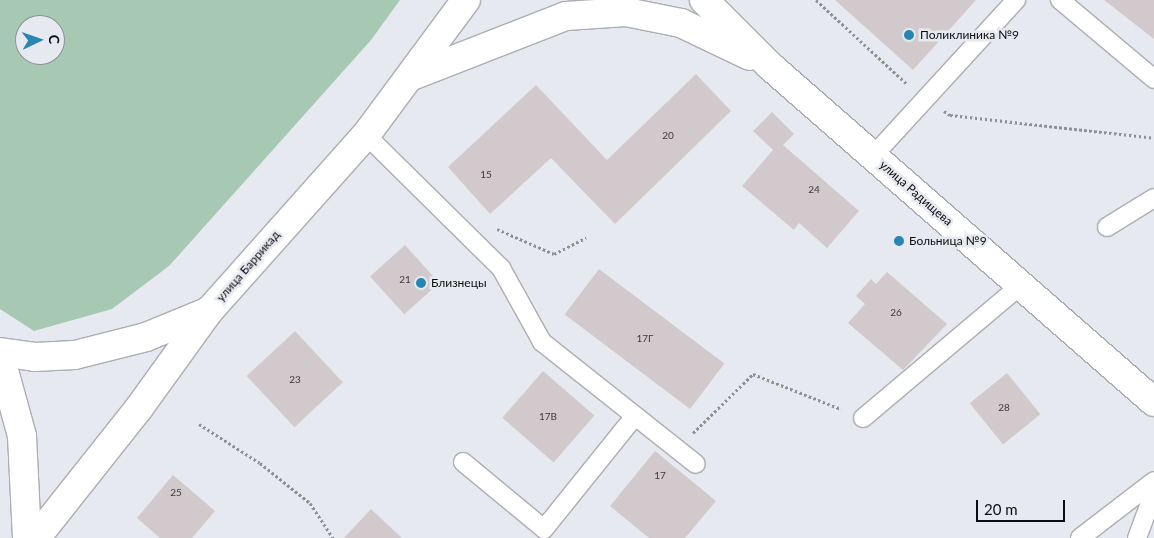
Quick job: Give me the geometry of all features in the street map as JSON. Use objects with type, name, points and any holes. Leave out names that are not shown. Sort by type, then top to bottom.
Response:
[{"type":"main road","name":"улица Баррикад","points":[[36,538],[139,408],[209,311],[366,135],[412,76],[466,0]]},
{"type":"main road","name":"улица Радищева","points":[[704,0],[770,66],[1154,402]]},
{"type":"main road","points":[[412,76],[566,16],[626,12],[681,23],[770,66]]},
{"type":"main road","points":[[27,538],[22,436],[0,354],[35,357],[75,355],[146,337],[209,311]]},
{"type":"lane","points":[[873,156],[1016,0]]},
{"type":"lane","points":[[1060,0],[1154,78]]},
{"type":"lane","points":[[366,135],[501,268],[542,342],[696,464]]},
{"type":"lane","points":[[1107,227],[1154,198]]},
{"type":"lane","points":[[863,418],[1021,285]]},
{"type":"lane","points":[[463,462],[544,529],[635,416]]},
{"type":"lane","points":[[1080,538],[1154,482]]},
{"type":"lane","points":[[1137,538],[1154,492]]},
{"type":"path","points":[[816,0],[925,100],[950,115],[1154,138]]},
{"type":"path","points":[[491,226],[554,254],[586,238]]},
{"type":"path","points":[[677,449],[753,374],[863,418]]},
{"type":"path","points":[[199,424],[260,463],[310,503],[333,538]]},
{"type":"green space","points":[[0,0],[400,0],[371,40],[169,266],[112,309],[34,331],[0,309]]},
{"type":"building","name":"Поликлиника №9","points":[[835,0],[976,0],[913,70]]},
{"type":"building","points":[[1104,0],[1154,0],[1154,39]]},
{"type":"building","points":[[696,74],[731,111],[615,224],[551,158],[490,214],[448,167],[536,85],[607,160]]},
{"type":"building","points":[[772,112],[794,134],[783,145],[859,211],[827,248],[799,223],[794,230],[742,186],[773,150],[753,131]]},
{"type":"building","points":[[405,245],[439,283],[404,314],[370,276]]},
{"type":"building","points":[[599,269],[724,363],[690,409],[565,315]]},
{"type":"building","points":[[887,272],[947,324],[903,370],[848,323],[865,304],[856,296],[871,279],[876,284]]},
{"type":"building","points":[[295,331],[343,382],[294,427],[247,376]]},
{"type":"building","points":[[543,371],[594,416],[554,462],[502,418]]},
{"type":"building","points":[[1007,373],[1040,414],[1003,444],[970,403]]},
{"type":"building","points":[[655,451],[716,501],[685,538],[649,538],[610,506]]},
{"type":"building","points":[[173,475],[215,511],[192,538],[160,538],[137,518]]},
{"type":"building","points":[[371,509],[402,538],[344,538]]},
{"type":"place","name":"Поликлиника №9","points":[[909,35]]},
{"type":"place","name":"Больница №9","points":[[899,241]]},
{"type":"place","name":"Близнецы","points":[[421,283]]}]
